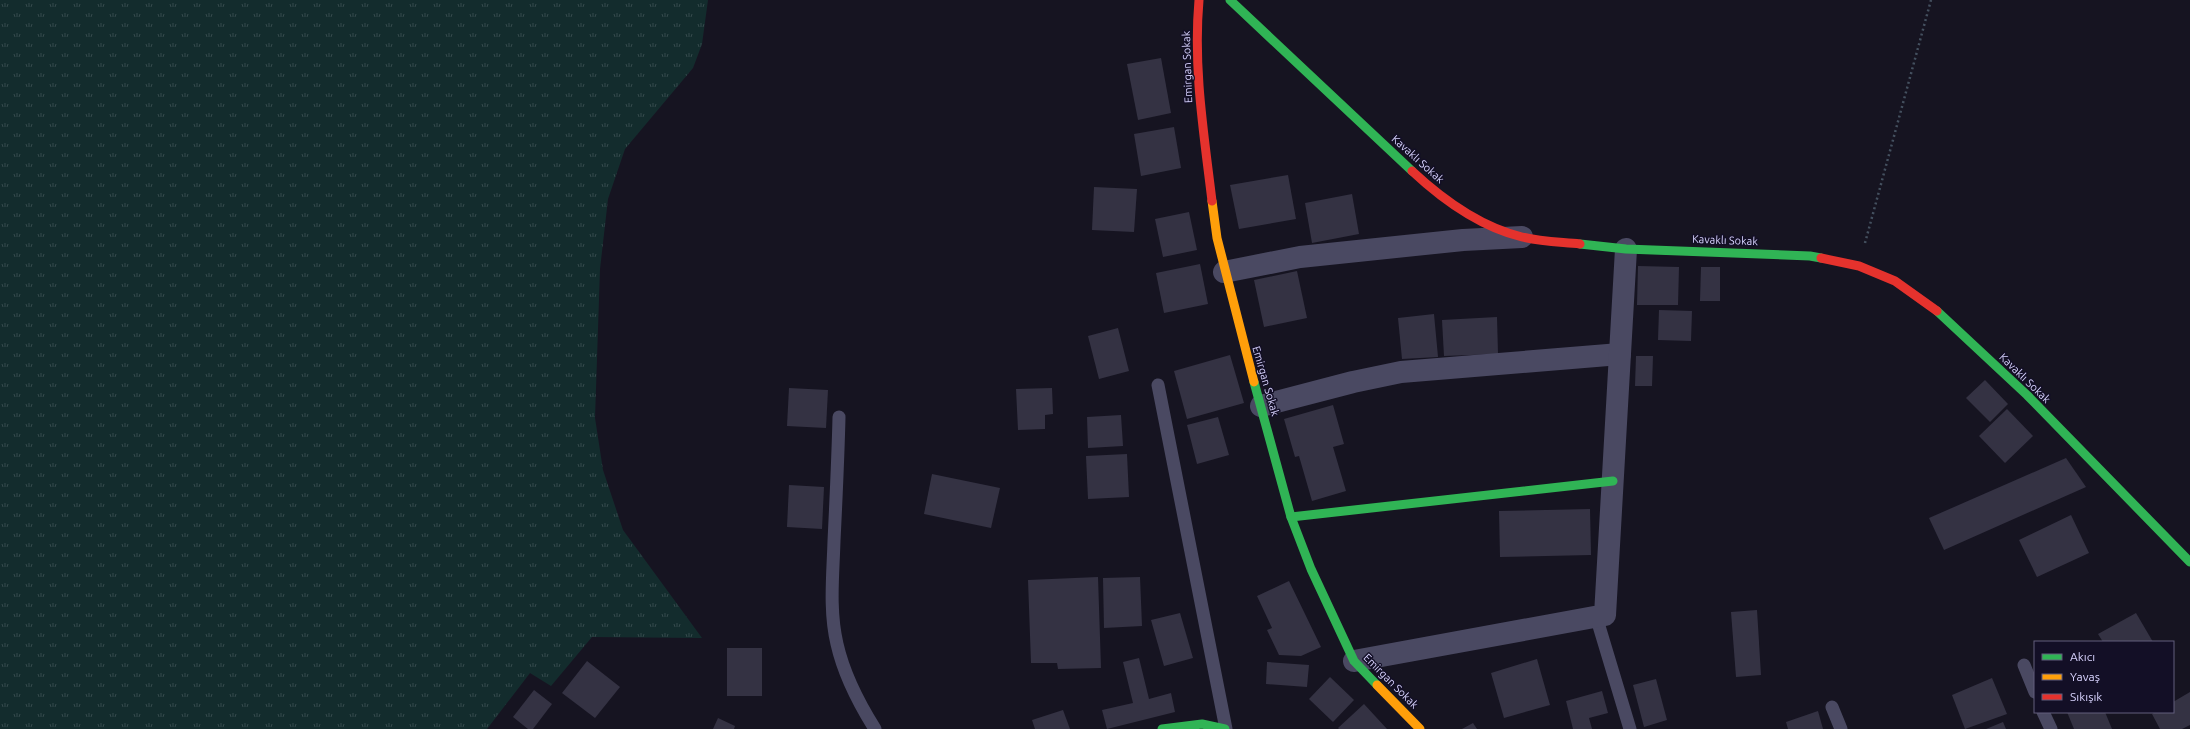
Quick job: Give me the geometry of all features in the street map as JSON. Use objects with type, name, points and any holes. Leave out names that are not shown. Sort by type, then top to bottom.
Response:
[{"type":"street","name":"Emirgan Sokak","points":[[1199,0],[1196,36],[1200,102],[1217,238],[1224,272],[1291,517],[1311,569],[1354,661],[1420,729]]},
{"type":"street","name":"Kavaklı Sokak","points":[[1230,0],[1425,184],[1484,222],[1522,237],[1626,248],[1773,253],[1824,258],[1859,266],[1896,281],[1944,316],[2027,395],[2190,562]]},
{"type":"street","points":[[1224,272],[1307,256],[1463,240],[1522,237]]},
{"type":"street","points":[[1354,661],[1605,614],[1626,248]]},
{"type":"street","points":[[1261,406],[1353,382],[1401,372],[1620,354]]},
{"type":"street","points":[[1291,517],[1613,481]]},
{"type":"street","points":[[1162,729],[1187,724],[1207,725],[1226,729]]},
{"type":"lane","points":[[1158,385],[1226,729]]},
{"type":"lane","points":[[839,417],[832,589],[833,620],[836,643],[847,676],[860,705],[875,729]]},
{"type":"lane","points":[[1596,616],[1630,729]]},
{"type":"lane","points":[[2024,665],[2034,690]]},
{"type":"lane","points":[[1832,707],[1841,729]]},
{"type":"lane","points":[[2044,713],[2051,729]]},
{"type":"path","points":[[1859,266],[1931,0]]},
{"type":"green space","points":[[0,0],[708,0],[702,44],[693,68],[625,149],[608,199],[600,269],[595,418],[603,470],[623,530],[702,638],[592,637],[551,686],[530,673],[487,729],[0,729]]},
{"type":"building","points":[[1161,58],[1171,113],[1138,120],[1127,64]]},
{"type":"building","points":[[1174,127],[1181,168],[1141,176],[1134,134]]},
{"type":"building","points":[[1288,175],[1296,219],[1239,229],[1230,185]]},
{"type":"building","points":[[1094,187],[1137,189],[1134,232],[1092,230]]},
{"type":"building","points":[[1352,194],[1359,234],[1312,243],[1305,203]]},
{"type":"building","points":[[1189,212],[1197,250],[1163,257],[1155,219]]},
{"type":"building","points":[[1200,264],[1208,304],[1164,313],[1156,273]]},
{"type":"building","points":[[1638,266],[1679,267],[1678,305],[1637,305]]},
{"type":"building","points":[[1701,267],[1720,267],[1720,301],[1700,301]]},
{"type":"building","points":[[1297,271],[1307,318],[1264,327],[1254,280]]},
{"type":"building","points":[[1659,310],[1692,311],[1691,341],[1658,340]]},
{"type":"building","points":[[1434,314],[1438,357],[1402,359],[1398,318]]},
{"type":"building","points":[[1497,317],[1498,354],[1444,356],[1442,320]]},
{"type":"building","points":[[1118,328],[1129,371],[1099,379],[1088,336]]},
{"type":"building","points":[[1230,355],[1244,403],[1187,419],[1174,371]]},
{"type":"building","points":[[1636,356],[1653,356],[1652,386],[1635,386]]},
{"type":"building","points":[[1985,380],[2008,404],[1990,422],[1966,398]]},
{"type":"building","points":[[789,388],[828,390],[826,428],[787,426]]},
{"type":"building","points":[[1052,388],[1053,414],[1045,415],[1045,429],[1018,430],[1016,389]]},
{"type":"building","points":[[1333,405],[1344,444],[1333,447],[1346,491],[1312,501],[1299,456],[1295,457],[1284,419]]},
{"type":"building","points":[[2007,409],[2033,436],[2005,463],[1979,436]]},
{"type":"building","points":[[1121,415],[1123,446],[1088,448],[1087,417]]},
{"type":"building","points":[[1218,417],[1229,455],[1197,464],[1187,425]]},
{"type":"building","points":[[1127,454],[1129,497],[1088,499],[1086,456]]},
{"type":"building","points":[[2066,458],[2086,487],[1944,550],[1929,518]]},
{"type":"building","points":[[932,474],[1000,488],[991,528],[924,514]]},
{"type":"building","points":[[789,485],[824,487],[822,529],[787,527]]},
{"type":"building","points":[[1590,509],[1591,555],[1500,557],[1499,511]]},
{"type":"building","points":[[2071,515],[2089,553],[2037,577],[2019,540]]},
{"type":"building","points":[[1098,577],[1101,668],[1058,669],[1057,663],[1031,663],[1028,580]]},
{"type":"building","points":[[1140,577],[1142,626],[1104,628],[1103,578]]},
{"type":"building","points":[[1289,581],[1321,647],[1301,656],[1279,655],[1267,630],[1272,628],[1257,596]]},
{"type":"building","points":[[1757,610],[1761,675],[1736,677],[1731,612]]},
{"type":"building","points":[[1180,613],[1193,658],[1164,666],[1151,620]]},
{"type":"building","points":[[2136,613],[2152,641],[2102,641],[2098,634]]},
{"type":"building","points":[[727,648],[762,648],[762,696],[727,696]]},
{"type":"building","points":[[1139,658],[1149,699],[1171,693],[1175,712],[1107,729],[1102,710],[1133,703],[1123,662]]},
{"type":"building","points":[[1537,659],[1550,705],[1504,718],[1491,673]]},
{"type":"building","points":[[587,661],[620,687],[595,718],[562,693]]},
{"type":"building","points":[[1267,662],[1309,665],[1307,687],[1266,684]]},
{"type":"building","points":[[1330,677],[1354,700],[1333,722],[1309,699]]},
{"type":"building","points":[[1992,678],[2007,714],[1965,729],[1952,695]]},
{"type":"building","points":[[1656,679],[1667,720],[1644,727],[1633,685]]},
{"type":"building","points":[[534,690],[552,704],[533,729],[528,729],[513,717]]},
{"type":"building","points":[[1602,691],[1608,713],[1589,718],[1592,729],[1573,729],[1566,701]]},
{"type":"building","points":[[2190,692],[2190,725],[2182,729],[2160,729],[2152,714],[2174,713],[2174,701]]},
{"type":"building","points":[[1364,704],[1387,729],[1338,728]]},
{"type":"building","points":[[1063,710],[1070,729],[1035,729],[1032,720]]},
{"type":"building","points":[[1818,711],[1823,729],[1788,729],[1786,722]]},
{"type":"building","points":[[2067,713],[2105,713],[2112,729],[2074,729]]},
{"type":"building","points":[[718,718],[735,726],[734,729],[713,729]]},
{"type":"building","points":[[2003,722],[2006,729],[1986,729]]},
{"type":"building","points":[[1473,723],[1477,729],[1462,729]]},
{"type":"traffic: fast","points":[[1230,0],[1412,171]]},
{"type":"traffic: fast","points":[[1580,244],[1626,249],[1810,256],[1821,258]]},
{"type":"traffic: fast","points":[[1937,311],[2027,395],[2190,562]]},
{"type":"traffic: fast","points":[[1254,382],[1291,517],[1311,569],[1354,661],[1377,685]]},
{"type":"traffic: fast","points":[[1291,517],[1613,481]]},
{"type":"traffic: fast","points":[[1162,729],[1202,724],[1225,729]]},
{"type":"traffic: slow","points":[[1212,201],[1217,238],[1254,382]]},
{"type":"traffic: slow","points":[[1377,685],[1420,729]]},
{"type":"traffic: jam","points":[[1199,0],[1197,51],[1198,76],[1212,201]]},
{"type":"traffic: jam","points":[[1412,171],[1450,202],[1492,227],[1529,239],[1580,244]]},
{"type":"traffic: jam","points":[[1821,258],[1859,266],[1895,281],[1937,311]]}]
